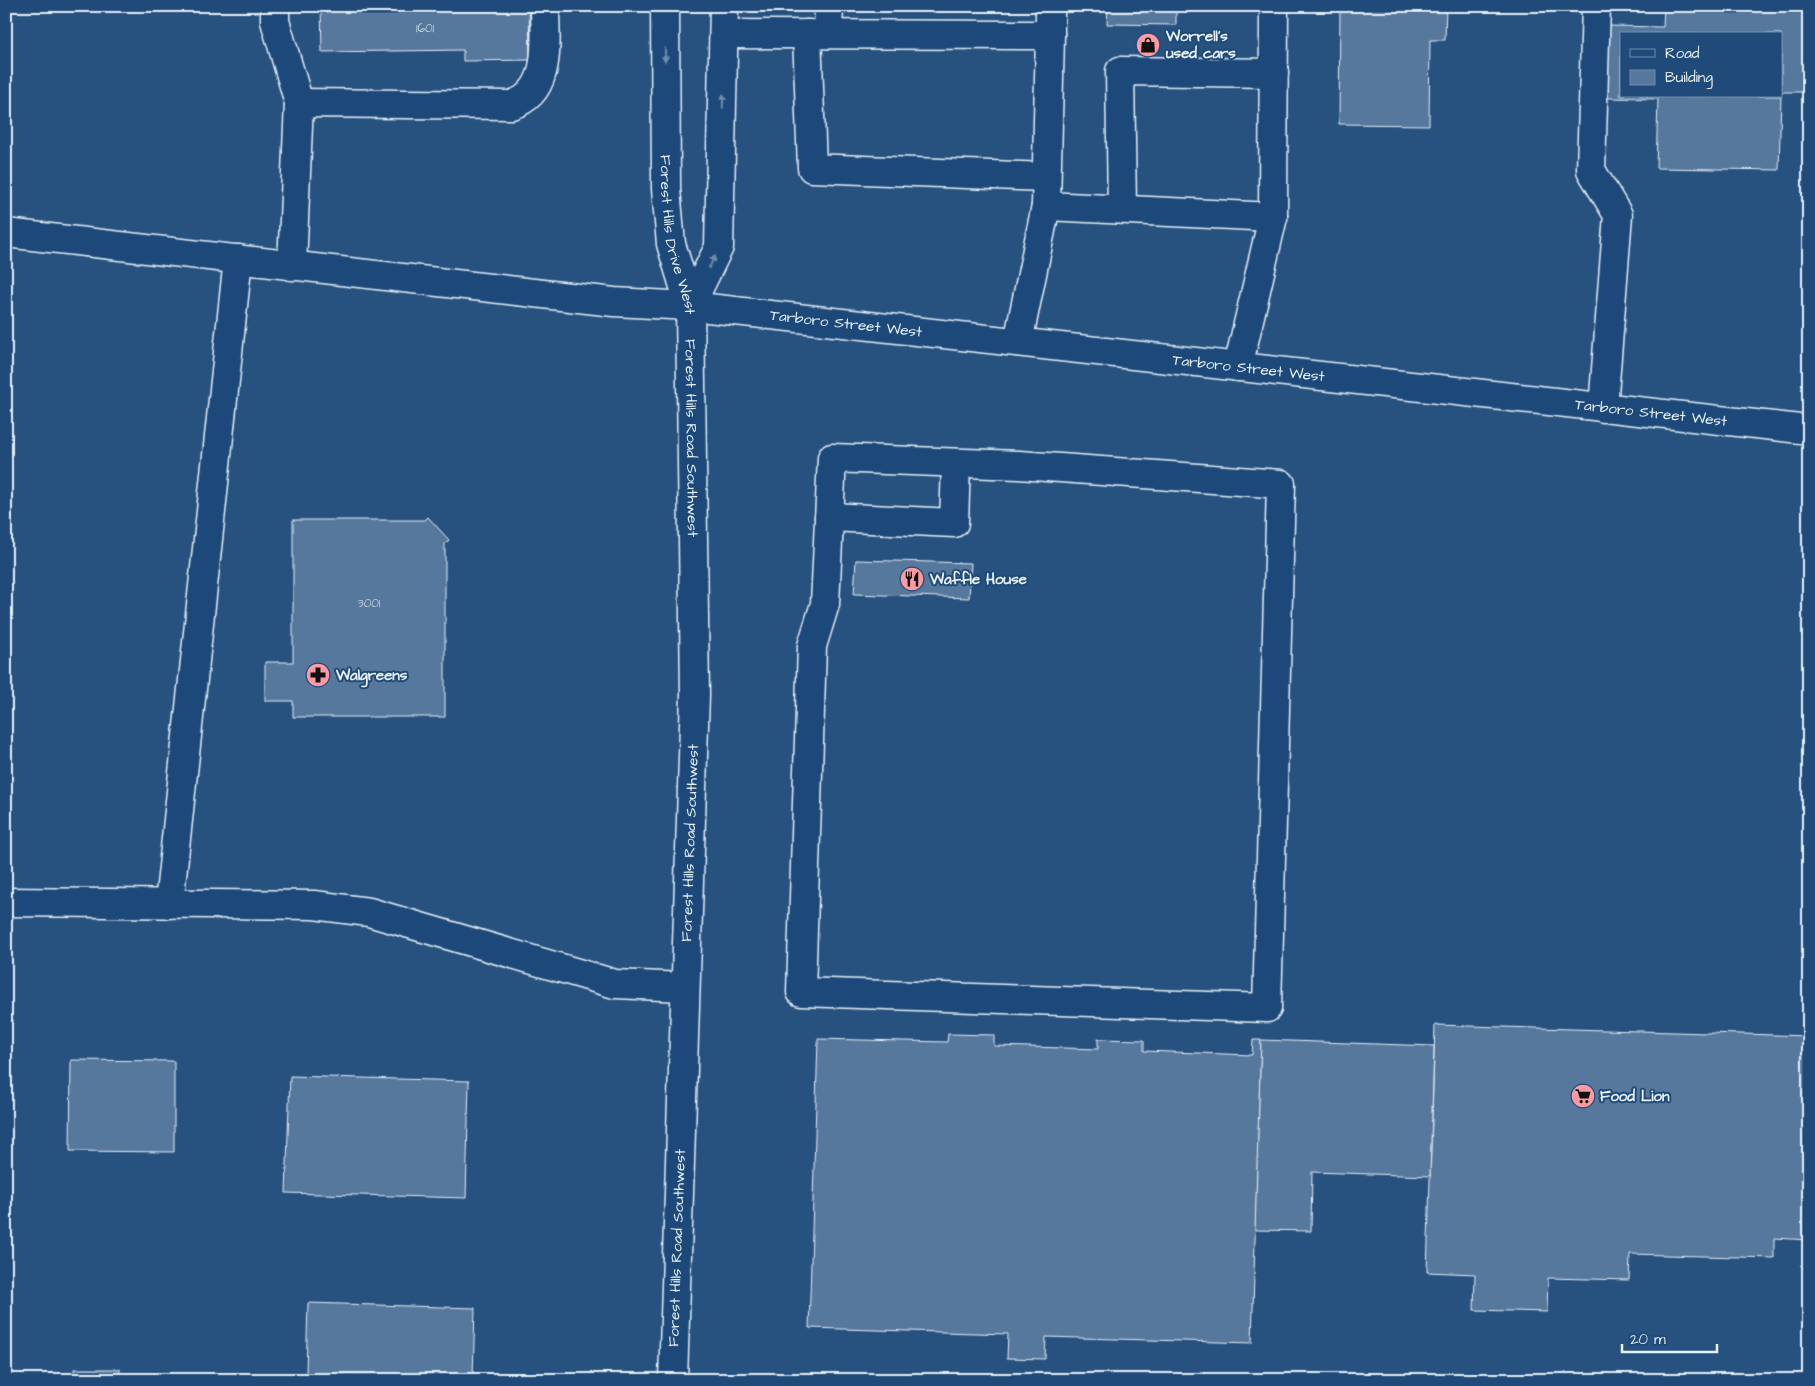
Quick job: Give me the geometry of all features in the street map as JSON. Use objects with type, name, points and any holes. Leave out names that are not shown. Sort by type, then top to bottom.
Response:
[{"type":"main road","points":[[275,6],[275,20],[299,103],[292,266]]},
{"type":"main road","points":[[299,103],[511,105],[522,102],[535,89],[545,64],[545,6]]},
{"type":"main road","name":"Forest Hills Drive West","points":[[665,6],[666,189],[671,244],[690,306]]},
{"type":"main road","name":"Forest Hills Drive West","points":[[690,306],[719,247],[724,6]]},
{"type":"main road","points":[[829,6],[817,34],[812,168],[1046,177]]},
{"type":"main road","points":[[1018,342],[1046,206],[1050,6]]},
{"type":"main road","points":[[1238,367],[1273,217],[1274,6]]},
{"type":"main road","points":[[1596,6],[1591,170],[1618,215],[1603,408]]},
{"type":"main road","points":[[724,34],[1050,35]]},
{"type":"main road","points":[[1122,209],[1120,71],[1274,73]]},
{"type":"main road","points":[[1046,206],[1273,217]]},
{"type":"main road","name":"Tarboro Street West","points":[[6,232],[614,302],[690,306],[1809,430]]},
{"type":"main road","points":[[169,904],[238,259]]},
{"type":"main road","name":"Forest Hills Road Southwest","points":[[673,1380],[695,694],[690,306]]},
{"type":"main road","points":[[832,458],[956,463],[1281,484],[1266,1008],[801,992],[812,646],[825,604],[832,458]]},
{"type":"main road","points":[[829,517],[954,523],[956,463]]},
{"type":"main road","points":[[6,902],[314,905],[369,912],[480,945],[571,969],[615,984],[685,987]]},
{"type":"building","points":[[321,6],[529,6],[530,60],[463,61],[463,50],[322,52]]},
{"type":"building","points":[[1108,6],[1176,6],[1176,25],[1107,24]]},
{"type":"building","points":[[1340,6],[1446,6],[1445,40],[1430,40],[1429,125],[1339,124]]},
{"type":"building","points":[[1664,6],[1809,6],[1809,92],[1782,92],[1782,32],[1620,32],[1620,98],[1781,98],[1779,170],[1656,168],[1658,99],[1608,98],[1609,26],[1663,27]]},
{"type":"building","name":"Walgreens","points":[[428,517],[449,540],[445,544],[445,717],[293,717],[293,701],[265,701],[265,662],[293,662],[293,520],[425,520]]},
{"type":"building","name":"Waffle House","points":[[856,560],[971,563],[969,598],[854,594]]},
{"type":"building","points":[[1435,1025],[1809,1036],[1809,1240],[1774,1238],[1774,1258],[1630,1254],[1629,1280],[1548,1278],[1547,1312],[1474,1310],[1475,1274],[1427,1272]]},
{"type":"building","points":[[948,1034],[994,1035],[994,1046],[1098,1049],[1098,1039],[1144,1040],[1144,1051],[1252,1055],[1253,1040],[1261,1040],[1252,1343],[1046,1337],[1045,1359],[1007,1358],[1008,1334],[809,1328],[818,1039],[947,1042]]},
{"type":"building","points":[[1261,1040],[1434,1046],[1430,1176],[1312,1172],[1311,1231],[1255,1230]]},
{"type":"building","points":[[71,1060],[174,1061],[174,1152],[70,1151]]},
{"type":"building","points":[[290,1076],[469,1081],[466,1198],[286,1193]]},
{"type":"building","points":[[308,1303],[475,1308],[473,1378],[306,1374]]},
{"type":"building","points":[[74,1369],[120,1369],[120,1380],[74,1380]]},
{"type":"place","name":"Worrell's used cars","points":[[1148,45]]},
{"type":"place","name":"Waffle House","points":[[912,579]]},
{"type":"place","name":"Walgreens","points":[[318,675]]},
{"type":"place","name":"Food Lion","points":[[1583,1096]]}]
